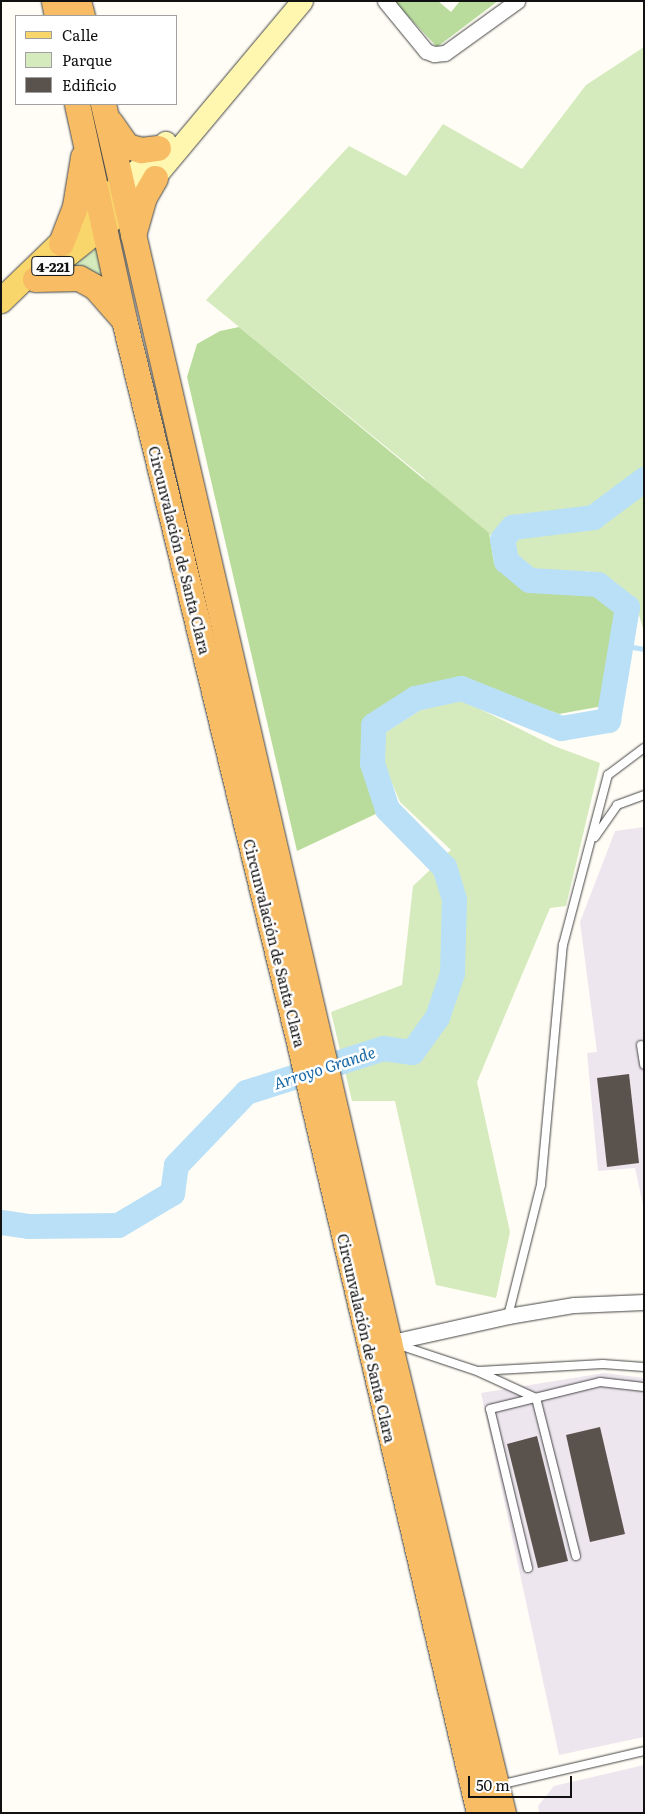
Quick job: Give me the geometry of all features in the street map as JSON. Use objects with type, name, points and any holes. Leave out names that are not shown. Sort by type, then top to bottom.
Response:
[{"type":"highway","points":[[54,1],[57,15]]},
{"type":"highway","points":[[78,1],[82,15]]},
{"type":"highway","name":"Circunvalación de Santa Clara","points":[[77,105],[124,320],[309,1034]]},
{"type":"highway","points":[[104,109],[127,146],[141,150],[158,148]]},
{"type":"highway","name":"Circunvalación de Santa Clara","points":[[104,109],[379,1345],[480,1813]]},
{"type":"highway","points":[[61,244],[75,206],[84,137]]},
{"type":"highway","points":[[133,235],[144,198],[155,178]]},
{"type":"highway","points":[[35,279],[80,278],[95,287],[124,320]]},
{"type":"highway","name":"Circunvalación de Santa Clara","points":[[379,1345],[503,1813]]},
{"type":"main road","points":[[123,197],[155,178],[302,1]]},
{"type":"main road","points":[[102,217],[123,197],[158,148],[234,83]]},
{"type":"main road","name":"4-221","points":[[1,303],[61,244],[102,217]]},
{"type":"main road","name":"4-221","points":[[1,303],[35,279],[102,217]]},
{"type":"street","points":[[385,1],[426,51],[434,54],[445,53],[517,1]]},
{"type":"street","points":[[379,1345],[508,1316],[574,1305],[644,1302]]},
{"type":"lane","points":[[508,1316],[541,1185],[563,945],[608,775],[644,748]]},
{"type":"lane","points":[[592,840],[617,805],[644,795]]},
{"type":"lane","points":[[641,1045],[644,1065]]},
{"type":"lane","points":[[379,1345],[477,1371],[536,1398]]},
{"type":"lane","points":[[477,1371],[603,1364],[644,1367]]},
{"type":"lane","points":[[528,1568],[490,1409],[600,1382],[644,1387]]},
{"type":"lane","points":[[536,1398],[576,1556]]},
{"type":"lane","points":[[497,1785],[644,1751]]},
{"type":"shaded area","points":[[644,827],[644,1210],[635,1168],[598,1171],[587,1053],[597,1052],[580,922],[615,831]]},
{"type":"shaded area","points":[[604,1373],[644,1378],[644,1737],[559,1755],[481,1393]]},
{"type":"shaded area","points":[[644,1765],[644,1813],[539,1813],[538,1806],[554,1786]]},
{"type":"green space","points":[[394,1],[438,1],[451,12],[460,1],[498,1],[437,47]]},
{"type":"green space","points":[[644,47],[644,632],[635,601],[588,571],[533,571],[489,534],[494,564],[423,477],[206,300],[349,146],[406,176],[443,124],[522,169],[586,85]]},
{"type":"green space","points":[[101,246],[112,292],[69,267]]},
{"type":"green space","points":[[239,327],[489,533],[494,564],[523,586],[594,593],[618,613],[603,706],[559,714],[464,679],[414,690],[367,718],[365,767],[380,812],[297,851],[187,377],[197,344],[220,331]]},
{"type":"green space","points":[[462,700],[554,746],[600,763],[566,906],[550,908],[477,1082],[510,1232],[496,1298],[436,1285],[395,1101],[352,1101],[331,1012],[402,985],[413,886],[451,850],[400,802],[384,764],[385,733],[422,709]]},
{"type":"building","points":[[629,1074],[639,1163],[607,1167],[597,1078]]},
{"type":"building","points":[[600,1427],[625,1534],[590,1542],[566,1435]]},
{"type":"building","points":[[537,1436],[568,1561],[538,1568],[507,1444]]},
{"type":"waterway","name":"Arroyo Grande","points":[[1,1222],[28,1226],[118,1225],[172,1193],[176,1165],[246,1092],[383,1048],[412,1052],[437,1017],[452,973],[454,899],[444,867],[387,809],[372,763],[373,725],[415,698],[461,688],[561,728],[608,720],[627,607],[598,584],[529,580],[506,561],[502,539],[512,527],[593,517],[644,479]]},
{"type":"waterway","points":[[621,645],[644,649]]}]
